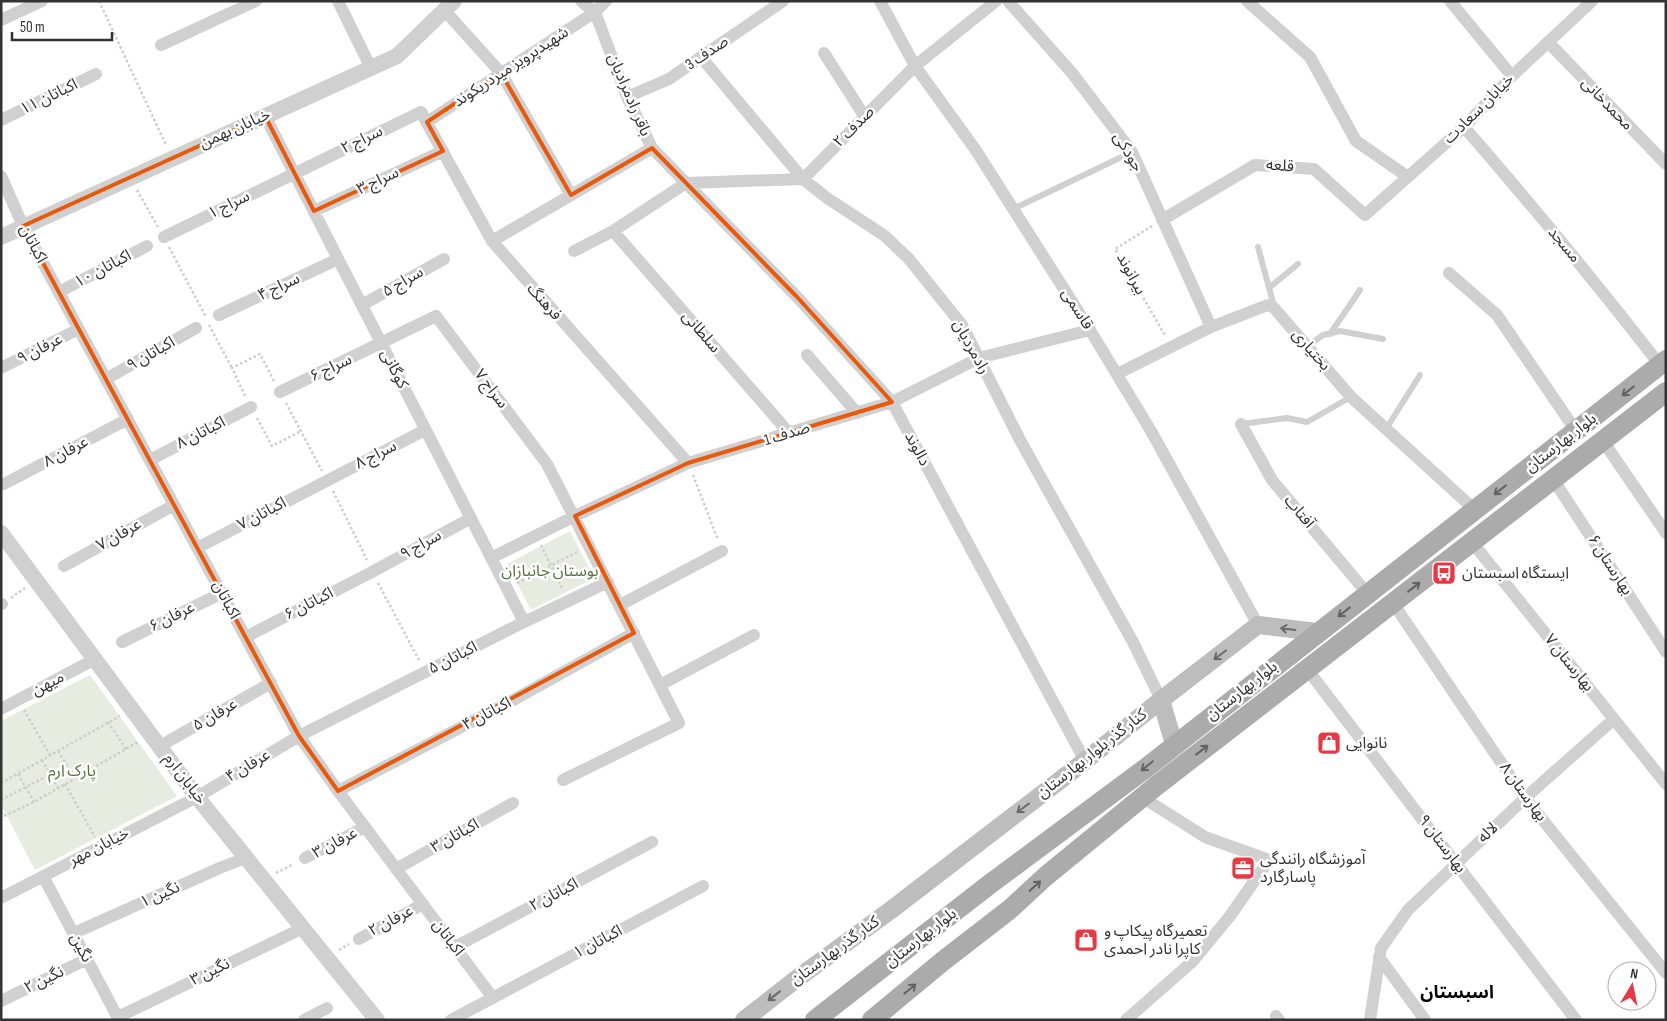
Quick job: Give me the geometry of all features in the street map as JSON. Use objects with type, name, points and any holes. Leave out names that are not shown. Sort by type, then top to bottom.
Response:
[{"type":"main road","name":"بلوار بهارستان","points":[[815,1020],[990,884],[1146,768],[1174,744],[1663,363]]},
{"type":"main road","name":"بلوار بهارستان","points":[[872,1020],[1142,798],[1666,392]]},
{"type":"main road","name":"کنار گذر بلوار بهارستان","points":[[925,882],[1085,761],[1258,625]]},
{"type":"main road","points":[[1258,625],[1317,632]]},
{"type":"main road","points":[[1161,700],[1174,744]]},
{"type":"main road","name":"کنار گذر بهارستان","points":[[744,1020],[891,910],[925,882]]},
{"type":"main road","points":[[990,884],[975,906],[976,912],[980,916],[986,917],[1008,910]]},
{"type":"main road","points":[[922,937],[943,928],[949,928],[954,932],[955,938],[943,961]]},
{"type":"street","points":[[1,20],[42,1]]},
{"type":"street","points":[[161,46],[256,1]]},
{"type":"street","points":[[338,1],[371,68]]},
{"type":"street","points":[[581,1],[595,12]]},
{"type":"street","name":"شهیدپرویز میردریکوند","points":[[427,122],[595,12],[606,1]]},
{"type":"street","name":"صدف 3","points":[[627,97],[669,79],[783,1]]},
{"type":"street","name":"قاسمی","points":[[880,1],[915,66],[975,149],[1090,330],[1151,431],[1258,625]]},
{"type":"street","name":"صدف ۲","points":[[803,179],[915,66],[996,1]]},
{"type":"street","name":"جودکی","points":[[1008,1],[1072,74],[1132,152],[1211,327]]},
{"type":"street","points":[[1246,1],[1310,58],[1356,141],[1408,177]]},
{"type":"street","points":[[1450,1],[1512,76]]},
{"type":"street","name":"خیابان سعادت","points":[[1365,215],[1464,128],[1512,76],[1592,1]]},
{"type":"street","points":[[450,6],[501,73],[572,195]]},
{"type":"street","name":"خیابان بهمن","points":[[1,237],[397,56],[450,6]]},
{"type":"street","name":"باقر رادمرادیان","points":[[595,12],[627,97],[652,148],[686,183]]},
{"type":"street","name":"محمدخانی","points":[[1549,43],[1666,164]]},
{"type":"street","points":[[824,52],[865,117]]},
{"type":"street","name":"رادمردیان","points":[[701,57],[803,179],[827,198],[885,236],[910,259],[962,325],[1021,442],[1132,642],[1161,700]]},
{"type":"street","name":"اکباتان ۱۱","points":[[1,120],[96,74]]},
{"type":"street","name":"سراج ۲","points":[[294,173],[421,112],[427,122]]},
{"type":"street","name":"کوگانی","points":[[264,116],[524,622]]},
{"type":"street","name":"فرهنگ","points":[[427,122],[492,241],[688,463]]},
{"type":"street","name":"مسجد","points":[[1464,128],[1663,363]]},
{"type":"street","points":[[492,241],[652,148]]},
{"type":"street","name":"سراج ۳","points":[[314,212],[443,152]]},
{"type":"street","name":"قلعه","points":[[1162,220],[1255,165],[1314,169],[1365,215]]},
{"type":"street","name":"سراج ۱","points":[[164,237],[294,173]]},
{"type":"street","name":"اکباتان","points":[[1,176],[23,226],[299,736],[338,792],[493,998]]},
{"type":"street","points":[[574,251],[613,231],[686,183],[803,179]]},
{"type":"street","name":"دالوند","points":[[686,183],[798,298],[892,402],[1085,761]]},
{"type":"street","name":"سلطانی","points":[[613,231],[790,434]]},
{"type":"street","name":"اکباتان ۱۰","points":[[59,292],[147,246]]},
{"type":"street","name":"سراج ۴","points":[[219,314],[338,259]]},
{"type":"street","name":"سراج ۵","points":[[362,305],[444,259]]},
{"type":"street","points":[[1449,273],[1497,315],[1576,431]]},
{"type":"street","points":[[1116,374],[1211,327],[1264,306],[1274,308]]},
{"type":"street","name":"بختیاری","points":[[1274,308],[1351,397],[1475,510]]},
{"type":"street","name":"سراج ۷","points":[[382,344],[436,316],[547,464],[575,516]]},
{"type":"street","name":"اکباتان ۹","points":[[106,379],[196,328]]},
{"type":"street","name":"عرفان ۹","points":[[1,368],[79,329]]},
{"type":"street","name":"صدف 1","points":[[491,558],[688,463],[892,402],[979,358],[1090,330]]},
{"type":"street","name":"سراج ۶","points":[[280,392],[382,344]]},
{"type":"street","points":[[808,355],[857,413]]},
{"type":"street","name":"اکباتان ۸","points":[[150,460],[251,407]]},
{"type":"street","name":"عرفان ۸","points":[[4,484],[128,419]]},
{"type":"street","name":"آفتاب","points":[[1240,424],[1272,480],[1367,593]]},
{"type":"street","name":"سراج ۸","points":[[327,480],[425,430]]},
{"type":"street","points":[[1603,441],[1666,533]]},
{"type":"street","name":"بهارستان ۶","points":[[1554,479],[1666,652]]},
{"type":"street","name":"اکباتان ۷","points":[[197,548],[327,480]]},
{"type":"street","name":"عرفان ۷","points":[[64,566],[174,505]]},
{"type":"street","points":[[562,780],[679,722],[575,516]]},
{"type":"street","name":"سراج ۹","points":[[372,572],[471,518]]},
{"type":"street","name":"خیابان ارم","points":[[1,533],[197,797],[377,1020]]},
{"type":"street","name":"بهارستان ۷","points":[[1472,542],[1666,784]]},
{"type":"street","points":[[620,605],[722,551]]},
{"type":"street","name":"اکباتان ۶","points":[[246,637],[372,572]]},
{"type":"street","name":"اکباتان ۵","points":[[299,736],[524,622],[608,582]]},
{"type":"street","name":"عرفان ۶","points":[[122,642],[222,593]]},
{"type":"street","name":"بهارستان ۸","points":[[1393,602],[1525,798],[1666,972]]},
{"type":"street","name":"اکباتان ۴","points":[[338,792],[504,705],[634,633]]},
{"type":"street","points":[[660,685],[754,635]]},
{"type":"street","name":"میهن","points":[[1,709],[95,659]]},
{"type":"street","name":"بهارستان ۹","points":[[1308,669],[1576,1020]]},
{"type":"street","name":"عرفان ۵","points":[[156,740],[271,683]]},
{"type":"street","name":"لاله","points":[[1370,1020],[1382,948],[1408,910],[1525,798],[1614,719]]},
{"type":"street","name":"عرفان ۴","points":[[197,797],[299,736]]},
{"type":"street","name":"خیابان مهر","points":[[1,898],[197,797]]},
{"type":"street","points":[[1126,1020],[1193,961],[1230,916],[1269,860],[1206,837],[1142,798]]},
{"type":"street","name":"اکباتان ۳","points":[[396,869],[513,803]]},
{"type":"street","name":"عرفان ۳","points":[[305,858],[365,827]]},
{"type":"street","name":"اکباتان ۲","points":[[455,947],[652,842]]},
{"type":"street","name":"نگین ۱","points":[[74,933],[246,858]]},
{"type":"street","name":"نگین","points":[[43,876],[119,1018]]},
{"type":"street","name":"اکباتان ۱","points":[[451,1020],[704,886]]},
{"type":"street","name":"عرفان ۲","points":[[359,938],[423,904]]},
{"type":"street","name":"نگین ۳","points":[[119,1018],[303,928]]},
{"type":"street","points":[[1379,957],[1425,1020]]},
{"type":"street","name":"نگین ۲","points":[[1,1001],[87,959]]},
{"type":"street","points":[[304,1020],[327,1008]]},
{"type":"lane","points":[[1013,209],[1132,152]]},
{"type":"lane","points":[[1258,247],[1274,308]]},
{"type":"lane","points":[[1269,288],[1298,264]]},
{"type":"lane","points":[[1330,334],[1360,290]]},
{"type":"lane","points":[[1308,346],[1323,335],[1340,331],[1382,339]]},
{"type":"lane","points":[[1386,429],[1420,375]]},
{"type":"lane","points":[[1240,424],[1287,418],[1307,422],[1351,397]]},
{"type":"path","points":[[99,1],[172,158]]},
{"type":"path","points":[[130,177],[164,237],[232,368]]},
{"type":"path","name":"بیرانوند","points":[[1162,220],[1115,249],[1172,347]]},
{"type":"path","points":[[688,463],[722,551]]},
{"type":"path","points":[[536,535],[568,601]]},
{"type":"path","points":[[506,588],[590,546]]},
{"type":"path","points":[[18,700],[50,756]]},
{"type":"path","points":[[1,783],[132,709]]},
{"type":"path","points":[[108,722],[126,749]]},
{"type":"path","points":[[1,812],[4,816],[34,802],[126,749],[156,740]]},
{"type":"path","points":[[58,751],[75,778]]},
{"type":"path","points":[[42,760],[58,788]]},
{"type":"path","points":[[18,774],[34,802]]},
{"type":"path","points":[[1,800],[50,774]]},
{"type":"path","points":[[66,784],[101,846]]},
{"type":"path","points":[[264,879],[305,858]]},
{"type":"path","points":[[326,957],[359,938]]},
{"type":"highlighted area","points":[[501,73],[571,195],[652,148],[798,298],[892,402],[688,463],[575,516],[634,633],[338,791],[299,736],[23,226],[265,116],[314,211],[443,151],[427,122]]},
{"type":"green space","name":"بوستان جانبازان","points":[[570,531],[594,578],[531,610],[507,564]]},
{"type":"green space","name":"پارک ارم","points":[[90,675],[177,796],[35,870],[1,805],[1,721]]},
{"type":"place","name":"ایستگاه اسبستان","points":[[1444,573]]},
{"type":"place","name":"نانوایی","points":[[1329,743]]},
{"type":"place","name":"آموزشگاه رانندگی پاسارگارد","points":[[1243,868]]},
{"type":"place","name":"تعمیرگاه پیکاپ و کاپرا نادر احمدی","points":[[1086,940]]},
{"type":"district","name":"اسبستان","points":[[1457,992]]}]
